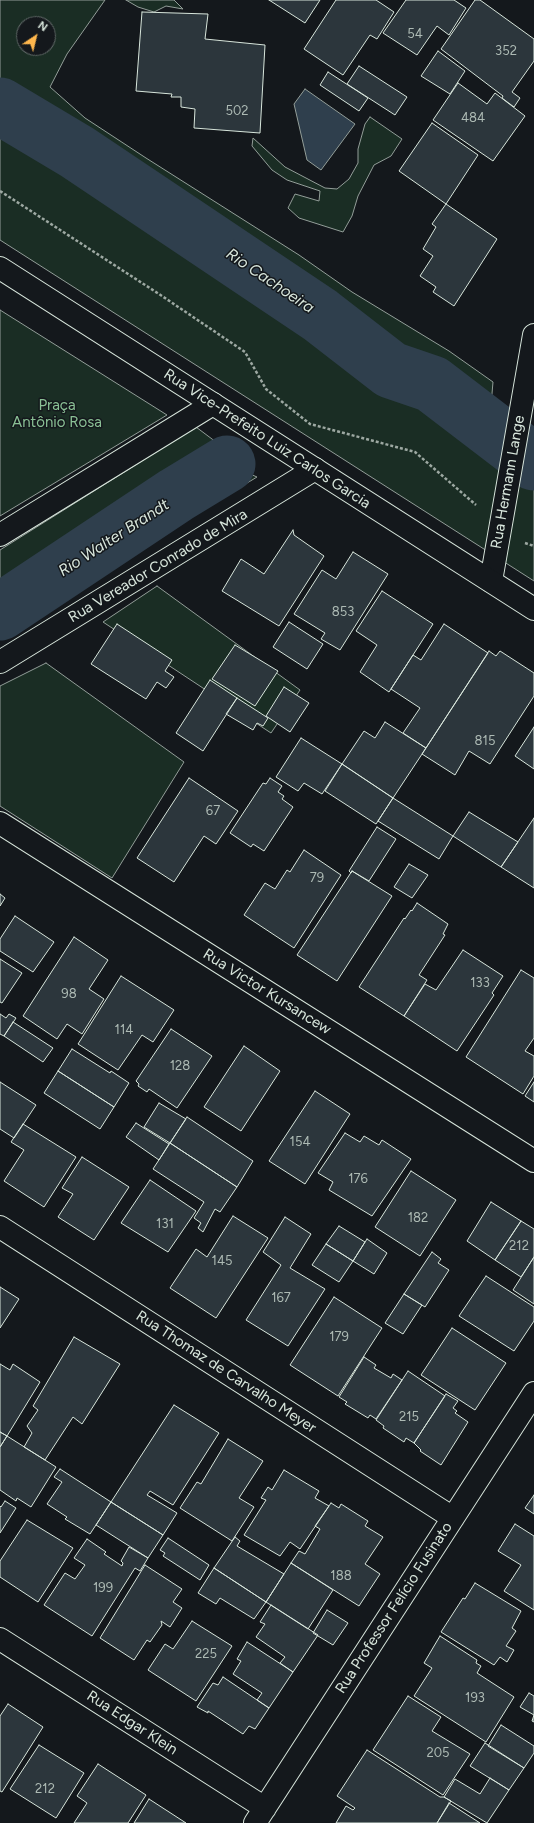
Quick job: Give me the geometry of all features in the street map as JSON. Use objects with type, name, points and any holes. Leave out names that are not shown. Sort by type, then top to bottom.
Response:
[{"type":"street","name":"Rua Vice-Prefeito Luiz Carlos Garcia","points":[[0,268],[534,609]]},
{"type":"street","name":"Rua Hermann Lange","points":[[491,581],[525,379],[534,335]]},
{"type":"street","points":[[0,535],[213,404]]},
{"type":"street","name":"Rua Vereador Conrado de Mira","points":[[0,662],[315,469]]},
{"type":"street","name":"Rua Victor Kursancew","points":[[0,823],[534,1161]]},
{"type":"street","name":"Rua Thomaz de Carvalho Meyer","points":[[0,1227],[453,1518]]},
{"type":"street","name":"Rua Professor Felício Fusinato","points":[[260,1815],[534,1393]]},
{"type":"street","name":"Rua Edgar Klein","points":[[0,1639],[260,1815]]},
{"type":"path","points":[[0,191],[159,294],[245,352],[266,389],[310,424],[415,452],[515,539],[534,546]]},
{"type":"green space","points":[[0,0],[105,0],[67,54],[50,87],[85,118],[299,255],[352,292],[449,351],[493,382],[489,428],[534,462],[534,581],[0,240]]},
{"type":"green space","points":[[126,0],[174,0],[183,9],[166,6],[154,12],[138,7]]},
{"type":"green space","points":[[370,117],[402,139],[391,156],[374,165],[358,196],[352,216],[343,232],[299,218],[288,208],[295,194],[319,201],[320,191],[287,180],[272,170],[252,146],[253,138],[285,167],[325,188],[337,189],[349,179],[358,163],[358,149],[365,124]]},
{"type":"green space","name":"Praça Antônio Rosa","points":[[0,310],[167,415],[0,516]]},
{"type":"green space","points":[[196,427],[216,442],[227,464],[257,477],[0,632],[0,550]]},
{"type":"green space","points":[[157,586],[300,690],[271,733],[103,622]]},
{"type":"green space","points":[[46,663],[184,762],[112,878],[0,806],[0,686]]},
{"type":"water","points":[[305,89],[355,124],[321,170],[307,160],[294,104]]},
{"type":"building","points":[[269,0],[320,0],[305,23]]},
{"type":"building","points":[[336,0],[376,0],[394,12],[377,39],[370,35],[343,75],[304,49]]},
{"type":"building","points":[[406,0],[454,0],[466,8],[449,35],[437,26],[417,55],[383,33]]},
{"type":"building","points":[[475,0],[480,0],[534,39],[534,61],[512,92],[520,98],[514,107],[502,98],[503,96],[441,49]]},
{"type":"building","points":[[142,12],[208,14],[205,39],[265,45],[260,133],[194,128],[195,109],[181,107],[181,97],[171,97],[172,94],[136,91]]},
{"type":"building","points":[[438,51],[465,71],[450,94],[421,76]]},
{"type":"building","points":[[359,66],[407,97],[395,115],[347,84]]},
{"type":"building","points":[[328,72],[368,98],[359,111],[320,85]]},
{"type":"building","points":[[458,83],[487,104],[495,93],[525,116],[493,161],[433,120]]},
{"type":"building","points":[[432,123],[478,155],[446,204],[399,171]]},
{"type":"building","points":[[446,204],[497,239],[454,306],[433,292],[436,287],[420,276],[433,256],[423,249],[436,227],[432,224]]},
{"type":"building","points":[[293,530],[294,535],[324,556],[279,626],[222,591],[241,559],[264,574]]},
{"type":"building","points":[[353,552],[388,574],[340,650],[321,639],[325,633],[294,614],[322,570],[336,579]]},
{"type":"building","points":[[382,591],[433,624],[389,692],[360,672],[377,645],[356,631]]},
{"type":"building","points":[[289,622],[323,644],[307,669],[273,647]]},
{"type":"building","points":[[117,624],[172,660],[165,671],[174,677],[166,688],[157,682],[146,699],[91,664]]},
{"type":"building","points":[[444,624],[488,653],[426,748],[403,733],[420,708],[391,689],[413,655],[421,660]]},
{"type":"building","points":[[235,645],[278,671],[255,706],[212,679]]},
{"type":"building","points":[[489,651],[496,656],[500,651],[534,673],[534,696],[490,764],[469,751],[455,775],[422,754]]},
{"type":"building","points":[[210,680],[237,698],[203,751],[176,733]]},
{"type":"building","points":[[284,687],[309,703],[290,732],[266,716]]},
{"type":"building","points":[[237,698],[268,718],[263,726],[257,723],[253,730],[226,714]]},
{"type":"building","points":[[385,722],[426,748],[393,798],[342,764],[364,731],[375,738]]},
{"type":"building","points":[[534,727],[534,769],[515,756]]},
{"type":"building","points":[[301,738],[342,764],[322,794],[304,783],[298,791],[276,777]]},
{"type":"building","points":[[342,764],[393,798],[376,824],[325,791]]},
{"type":"building","points":[[189,778],[238,811],[216,844],[204,836],[174,882],[137,858]]},
{"type":"building","points":[[270,778],[282,786],[278,792],[284,796],[282,799],[293,807],[264,851],[253,844],[251,847],[230,833],[263,783],[266,784]]},
{"type":"building","points":[[393,798],[453,836],[439,859],[378,821]]},
{"type":"building","points":[[469,812],[518,842],[501,867],[453,836]]},
{"type":"building","points":[[534,818],[534,888],[501,867]]},
{"type":"building","points":[[377,827],[396,839],[369,881],[352,871],[351,873],[349,871]]},
{"type":"building","points":[[304,850],[341,875],[294,948],[244,915],[265,883],[275,889],[287,870],[290,872]]},
{"type":"building","points":[[409,864],[428,875],[412,898],[394,887]]},
{"type":"building","points":[[352,871],[392,896],[337,981],[297,955]]},
{"type":"building","points":[[0,894],[5,898],[0,906]]},
{"type":"building","points":[[417,903],[448,924],[443,934],[445,935],[419,975],[427,980],[404,1016],[359,987],[404,918],[405,919],[411,910],[412,911]]},
{"type":"building","points":[[15,916],[54,942],[33,972],[0,951],[0,939]]},
{"type":"building","points":[[74,937],[108,960],[89,989],[104,999],[82,1034],[67,1024],[57,1039],[23,1016]]},
{"type":"building","points":[[463,950],[503,976],[492,993],[494,995],[457,1051],[404,1016],[425,984],[436,990]]},
{"type":"building","points":[[0,959],[22,973],[2,1003],[0,1002]]},
{"type":"building","points":[[521,970],[534,978],[534,1038],[525,1051],[534,1056],[534,1076],[523,1094],[466,1057]]},
{"type":"building","points":[[121,976],[174,1010],[153,1042],[142,1035],[118,1070],[78,1044]]},
{"type":"building","points":[[0,1014],[6,1018],[9,1014],[16,1018],[4,1036],[0,1034]]},
{"type":"building","points":[[13,1022],[53,1048],[43,1062],[4,1036]]},
{"type":"building","points":[[171,1029],[212,1056],[177,1108],[149,1089],[147,1092],[138,1086],[139,1084],[136,1081]]},
{"type":"building","points":[[244,1046],[280,1071],[241,1131],[204,1107]]},
{"type":"building","points":[[72,1049],[129,1083],[114,1107],[58,1071]]},
{"type":"building","points":[[58,1071],[114,1107],[100,1129],[44,1093]]},
{"type":"building","points":[[0,1082],[36,1105],[14,1138],[0,1129]]},
{"type":"building","points":[[534,1082],[534,1102],[525,1096]]},
{"type":"building","points":[[315,1091],[350,1114],[305,1184],[269,1161]]},
{"type":"building","points":[[159,1103],[186,1119],[170,1143],[144,1127]]},
{"type":"building","points":[[187,1117],[253,1161],[237,1187],[170,1143]]},
{"type":"building","points":[[136,1123],[169,1144],[159,1160],[126,1137]]},
{"type":"building","points":[[23,1124],[76,1157],[44,1207],[4,1181],[24,1150],[11,1142]]},
{"type":"building","points":[[345,1133],[360,1142],[364,1136],[379,1145],[382,1140],[411,1159],[372,1216],[329,1190],[333,1182],[318,1173]]},
{"type":"building","points":[[170,1143],[237,1187],[220,1212],[215,1209],[203,1232],[198,1228],[201,1223],[194,1218],[204,1202],[153,1169]]},
{"type":"building","points":[[82,1157],[129,1187],[94,1240],[58,1217],[73,1194],[62,1188]]},
{"type":"building","points":[[411,1171],[456,1200],[420,1256],[375,1227]]},
{"type":"building","points":[[150,1180],[196,1211],[168,1252],[121,1223]]},
{"type":"building","points":[[491,1202],[521,1221],[495,1260],[467,1241]]},
{"type":"building","points":[[233,1216],[268,1238],[216,1318],[170,1288],[196,1249],[207,1257]]},
{"type":"building","points":[[285,1217],[311,1234],[290,1268],[325,1289],[288,1346],[246,1320],[281,1265],[263,1252]]},
{"type":"building","points":[[521,1221],[534,1229],[534,1257],[521,1277],[495,1260]]},
{"type":"building","points":[[339,1226],[365,1242],[353,1261],[326,1244]]},
{"type":"building","points":[[367,1239],[387,1253],[374,1274],[353,1261]]},
{"type":"building","points":[[326,1244],[353,1261],[339,1282],[312,1265]]},
{"type":"building","points":[[432,1252],[441,1259],[438,1263],[449,1270],[425,1307],[404,1294]]},
{"type":"building","points":[[534,1257],[534,1304],[513,1290]]},
{"type":"building","points":[[486,1276],[534,1307],[534,1321],[514,1351],[459,1316]]},
{"type":"building","points":[[0,1287],[19,1299],[0,1328]]},
{"type":"building","points":[[404,1294],[422,1305],[403,1334],[385,1323]]},
{"type":"building","points":[[334,1297],[382,1328],[338,1396],[290,1365]]},
{"type":"building","points":[[452,1328],[506,1363],[475,1410],[421,1375]]},
{"type":"building","points":[[74,1337],[120,1364],[82,1424],[73,1417],[45,1460],[24,1447],[32,1433],[27,1426],[38,1410],[33,1406]]},
{"type":"building","points":[[364,1357],[376,1365],[374,1368],[391,1378],[393,1374],[402,1380],[376,1419],[370,1415],[368,1418],[345,1404],[347,1402],[339,1397]]},
{"type":"building","points":[[0,1364],[10,1370],[13,1364],[40,1382],[7,1436],[0,1432]]},
{"type":"building","points":[[408,1371],[445,1396],[414,1443],[406,1438],[404,1442],[383,1428],[384,1426],[376,1420]]},
{"type":"building","points":[[446,1394],[458,1401],[453,1408],[457,1411],[455,1413],[468,1422],[441,1465],[420,1451],[421,1450],[414,1443]]},
{"type":"building","points":[[174,1405],[219,1433],[173,1505],[150,1491],[147,1495],[177,1513],[163,1535],[111,1502]]},
{"type":"building","points":[[0,1432],[7,1436],[0,1447]]},
{"type":"building","points":[[7,1436],[56,1467],[31,1507],[17,1498],[16,1501],[0,1490],[0,1447]]},
{"type":"building","points":[[228,1439],[263,1461],[239,1498],[254,1507],[232,1541],[180,1508],[197,1482],[201,1484]]},
{"type":"building","points":[[60,1469],[111,1502],[90,1534],[65,1519],[67,1517],[47,1504],[62,1482],[54,1477]]},
{"type":"building","points":[[284,1470],[319,1491],[315,1498],[329,1506],[300,1549],[290,1542],[280,1556],[244,1535],[266,1500],[261,1498],[268,1487],[272,1490]]},
{"type":"building","points":[[534,1495],[534,1514],[525,1508]]},
{"type":"building","points":[[5,1501],[16,1508],[0,1533],[0,1506],[1,1507]]},
{"type":"building","points":[[111,1502],[163,1535],[148,1558],[96,1525]]},
{"type":"building","points":[[331,1503],[339,1508],[341,1504],[368,1521],[365,1526],[383,1537],[365,1564],[380,1574],[359,1606],[291,1563],[299,1551],[305,1554],[320,1529],[315,1526]]},
{"type":"building","points":[[27,1520],[73,1548],[38,1602],[0,1577],[0,1561]]},
{"type":"building","points":[[515,1524],[534,1536],[534,1610],[504,1591],[521,1565],[498,1551]]},
{"type":"building","points":[[235,1537],[240,1541],[237,1546],[284,1574],[266,1602],[214,1568]]},
{"type":"building","points":[[168,1538],[209,1565],[200,1580],[163,1556],[165,1553],[160,1550]]},
{"type":"building","points":[[87,1539],[106,1552],[104,1554],[122,1566],[123,1563],[121,1561],[129,1547],[148,1558],[140,1571],[135,1568],[92,1636],[44,1605],[65,1573],[75,1579],[85,1565],[74,1558]]},
{"type":"building","points":[[291,1563],[333,1590],[308,1629],[266,1602]]},
{"type":"building","points":[[145,1565],[182,1589],[173,1602],[182,1608],[170,1627],[161,1621],[162,1625],[150,1642],[147,1640],[134,1660],[100,1638]]},
{"type":"building","points":[[214,1568],[266,1602],[254,1619],[220,1598],[216,1604],[198,1593]]},
{"type":"building","points":[[475,1583],[521,1611],[512,1628],[516,1631],[506,1646],[514,1650],[507,1662],[500,1657],[494,1665],[441,1632],[463,1598],[465,1599]]},
{"type":"building","points":[[271,1605],[318,1635],[293,1672],[280,1663],[285,1657],[256,1637],[265,1624],[260,1622]]},
{"type":"building","points":[[327,1610],[348,1623],[333,1645],[313,1633]]},
{"type":"building","points":[[192,1621],[232,1646],[196,1701],[148,1670],[165,1644],[173,1649]]},
{"type":"building","points":[[440,1636],[477,1660],[476,1663],[481,1666],[477,1673],[514,1697],[486,1742],[414,1696],[432,1668],[424,1663]]},
{"type":"building","points":[[247,1642],[293,1672],[269,1708],[257,1700],[262,1693],[233,1674],[241,1661],[237,1659]]},
{"type":"building","points":[[223,1677],[269,1708],[255,1729],[249,1726],[243,1734],[208,1711],[208,1713],[197,1707],[213,1683],[218,1685]]},
{"type":"building","points":[[529,1693],[534,1696],[534,1715],[520,1707]]},
{"type":"building","points":[[408,1696],[441,1717],[432,1731],[470,1754],[443,1795],[373,1750]]},
{"type":"building","points":[[8,1704],[43,1727],[2,1792],[0,1791],[0,1716]]},
{"type":"building","points":[[501,1725],[534,1746],[534,1753],[524,1768],[488,1746]]},
{"type":"building","points":[[485,1743],[524,1768],[509,1790],[470,1766]]},
{"type":"building","points":[[39,1745],[84,1773],[56,1818],[10,1789]]},
{"type":"building","points":[[367,1750],[440,1797],[444,1797],[451,1801],[437,1823],[336,1823],[346,1806],[353,1810],[355,1808],[337,1796]]},
{"type":"building","points":[[98,1764],[146,1795],[128,1823],[74,1823],[87,1803],[77,1796]]},
{"type":"building","points":[[490,1778],[509,1790],[487,1823],[444,1797],[455,1779],[480,1794]]},
{"type":"building","points":[[149,1799],[186,1823],[134,1823]]},
{"type":"building","points":[[449,1803],[480,1823],[437,1823]]},
{"type":"waterway","name":"Rio Cachoeira","points":[[0,106],[77,152],[320,315],[391,370],[432,384],[534,462]]},
{"type":"waterway","name":"Rio Walter Brandt","points":[[0,612],[176,495],[227,464]]}]
